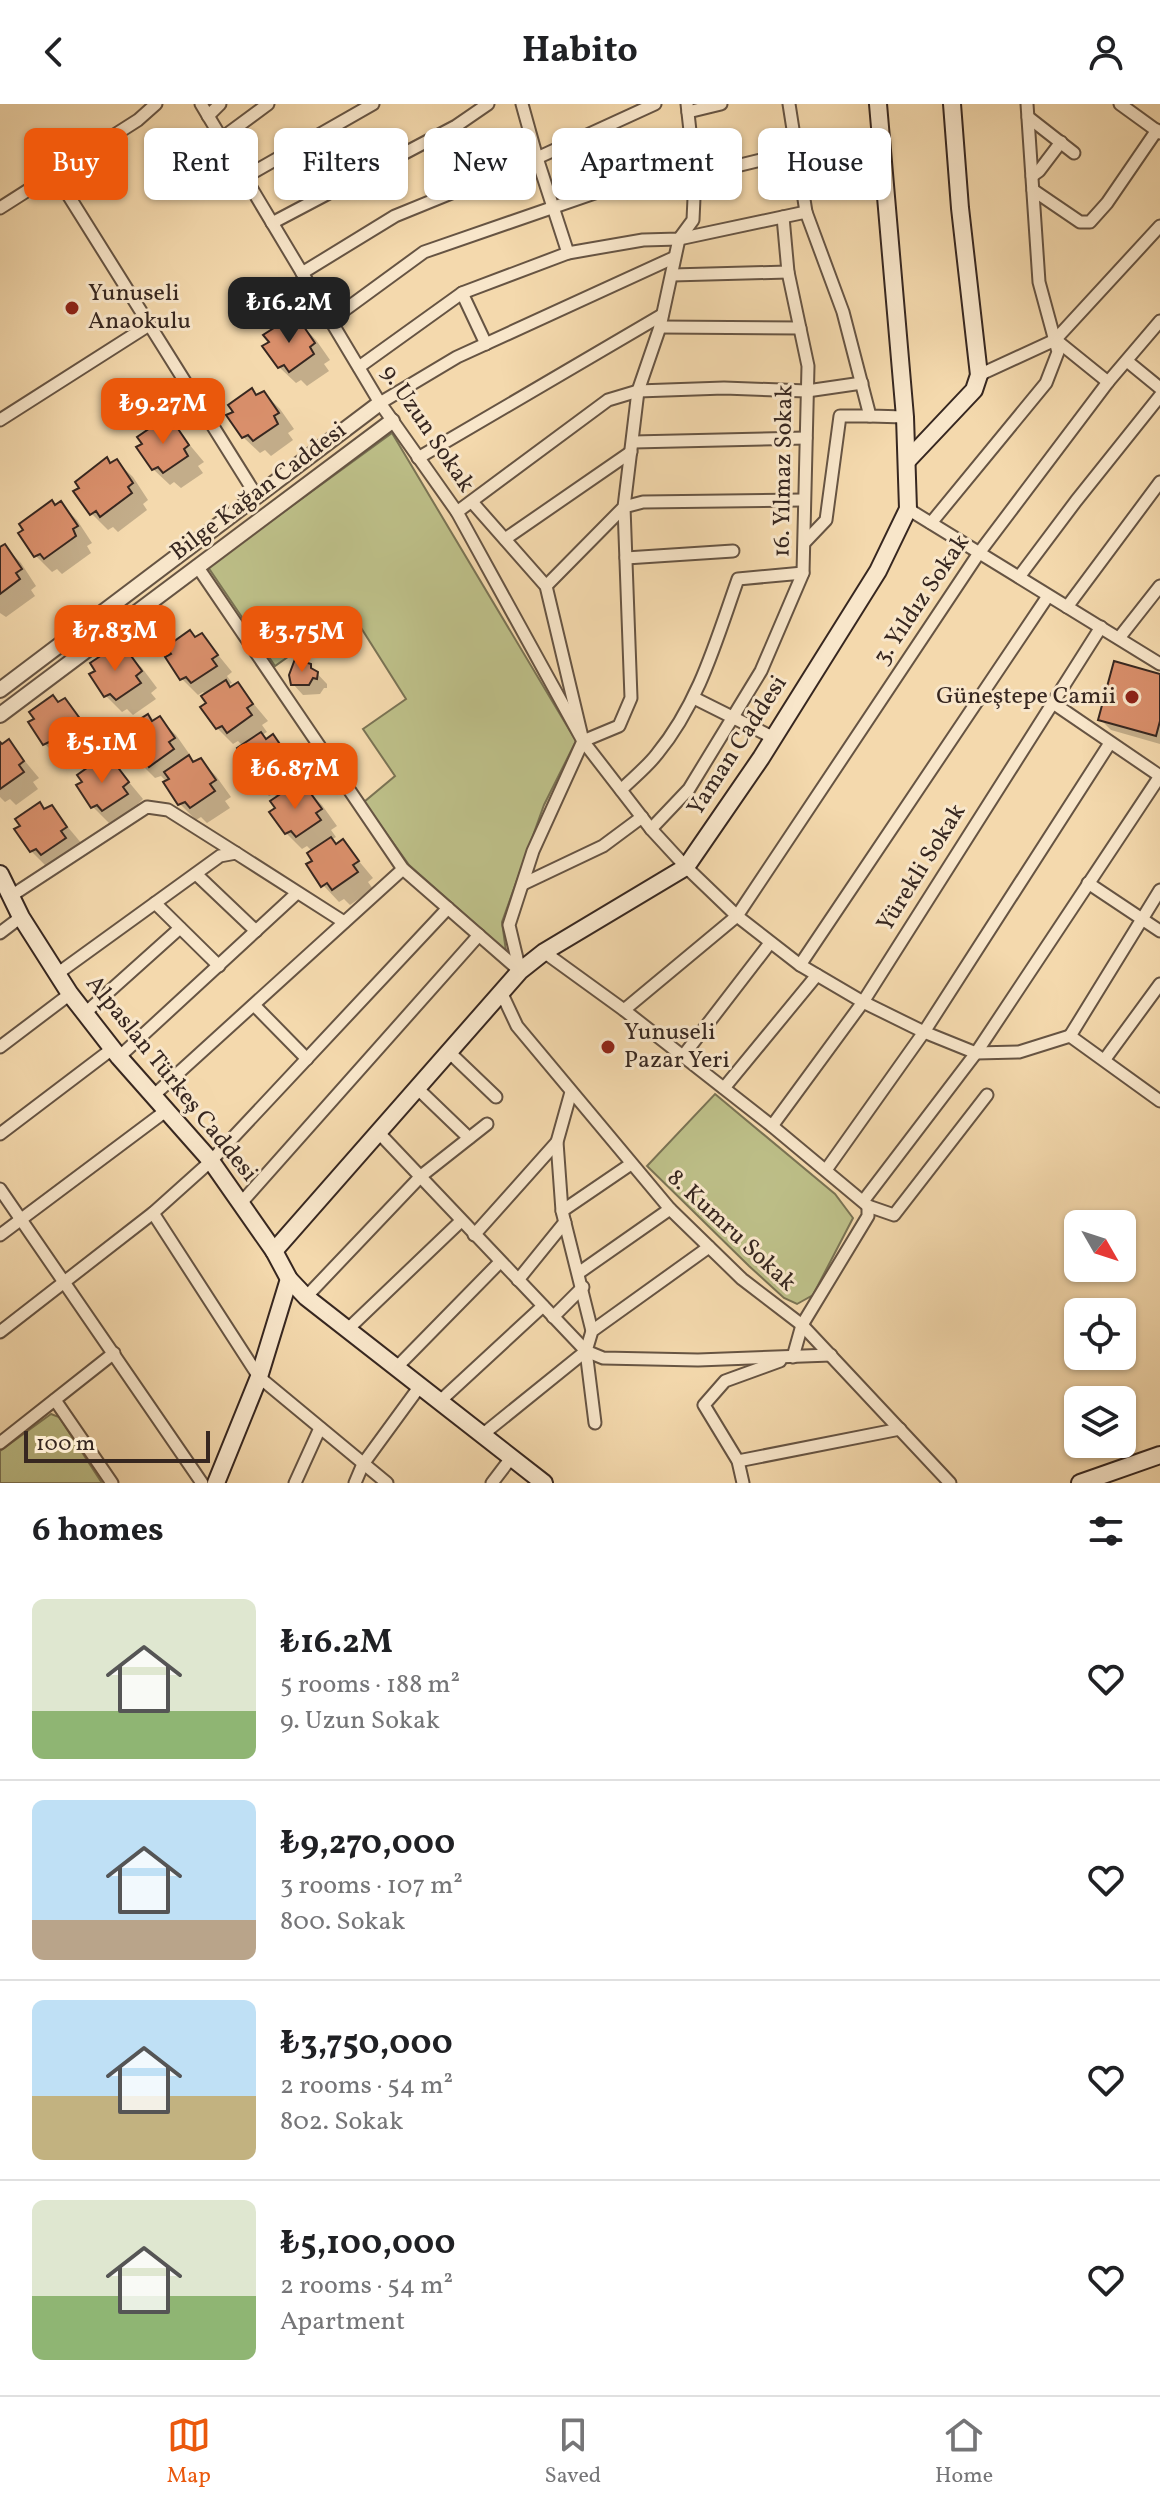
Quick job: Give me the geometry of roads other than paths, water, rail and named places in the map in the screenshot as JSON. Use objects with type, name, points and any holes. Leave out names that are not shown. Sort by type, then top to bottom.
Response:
[{"type":"main road","name":"Yaman Caddesi","points":[[274,1251],[520,971],[544,952],[686,867],[774,738],[878,571],[908,509],[905,417],[878,104]]},
{"type":"main road","points":[[907,461],[974,390],[979,375],[952,104]]},
{"type":"main road","name":"Alpaslan Türkeş Caddesi","points":[[4,886],[84,1014],[211,1161],[274,1251],[289,1279],[306,1297],[541,1482]]},
{"type":"main road","points":[[216,1483],[259,1377],[289,1279]]},
{"type":"main road","points":[[1080,1483],[1103,1479],[1160,1455]]},
{"type":"street","points":[[126,128],[156,104]]},
{"type":"street","name":"9. Uzun Sokak","points":[[201,104],[216,128]]},
{"type":"street","points":[[208,116],[220,104]]},
{"type":"street","points":[[236,128],[268,104]]},
{"type":"street","points":[[258,170],[373,104]]},
{"type":"street","points":[[272,223],[456,126],[488,104]]},
{"type":"street","points":[[522,104],[568,253]]},
{"type":"street","points":[[302,273],[395,216],[537,158],[655,104]]},
{"type":"street","points":[[689,128],[687,108],[721,104]]},
{"type":"street","points":[[789,104],[794,128]]},
{"type":"street","points":[[1033,190],[1080,222],[1090,222],[1158,132],[1120,104]]},
{"type":"street","points":[[1028,110],[1074,153]]},
{"type":"street","points":[[931,523],[1046,383],[1058,352],[1039,282],[1028,110]]},
{"type":"street","points":[[1032,176],[1061,142]]},
{"type":"street","points":[[0,208],[24,193]]},
{"type":"street","name":"9. Uzun Sokak","points":[[258,199],[380,403],[457,512],[583,741],[651,829],[737,916],[800,965],[863,1002],[976,1053]]},
{"type":"street","points":[[71,200],[256,495]]},
{"type":"street","points":[[331,320],[424,252],[577,200]]},
{"type":"street","points":[[583,741],[619,726],[631,698],[624,507],[634,410],[661,321],[673,258],[679,239],[693,220],[694,200]]},
{"type":"street","points":[[804,200],[806,212],[843,312],[870,416]]},
{"type":"street","points":[[359,367],[462,293],[568,253],[643,240],[679,239],[806,212]]},
{"type":"street","name":"16. Yılmaz Sokak","points":[[651,829],[689,789],[761,671],[803,573],[808,366],[788,272],[783,217]]},
{"type":"street","points":[[979,375],[1055,340],[1160,226]]},
{"type":"street","points":[[380,403],[457,357],[673,258]]},
{"type":"street","points":[[672,275],[788,272]]},
{"type":"street","points":[[462,293],[486,344]]},
{"type":"street","points":[[418,458],[661,321],[800,328]]},
{"type":"street","name":"3. Yıldız Sokak","points":[[624,1010],[737,916],[979,553],[1108,382],[1160,321]]},
{"type":"street","points":[[0,420],[149,325]]},
{"type":"street","points":[[1055,340],[1108,382]]},
{"type":"street","points":[[1127,361],[1160,388]]},
{"type":"street","points":[[457,512],[608,400],[638,391],[724,388],[807,391],[862,383]]},
{"type":"street","points":[[1019,577],[1160,396]]},
{"type":"street","name":"Bilge Kağan Caddesi","points":[[0,690],[380,403]]},
{"type":"street","points":[[805,542],[826,520],[840,416],[905,417]]},
{"type":"street","name":"Bilge Kağan Caddesi","points":[[0,715],[392,421]]},
{"type":"street","points":[[505,539],[632,447],[806,438]]},
{"type":"street","points":[[1067,607],[1160,482]]},
{"type":"street","points":[[546,586],[624,507],[643,502],[803,500]]},
{"type":"street","points":[[472,502],[546,586],[583,741],[533,851],[509,925],[520,971]]},
{"type":"street","points":[[908,509],[1160,664]]},
{"type":"street","points":[[626,558],[733,551]]},
{"type":"street","points":[[197,566],[403,869],[520,971]]},
{"type":"street","points":[[621,790],[657,754],[694,698],[712,657],[738,579],[803,573]]},
{"type":"street","points":[[1119,638],[1160,586]]},
{"type":"street","points":[[800,965],[1048,596]]},
{"type":"street","name":"Yürekli Sokak","points":[[772,1126],[863,1002],[1101,627]]},
{"type":"street","points":[[694,698],[774,738]]},
{"type":"street","points":[[793,1357],[802,1325],[868,1216],[866,1203],[976,1053],[1160,776],[1053,703]]},
{"type":"street","points":[[826,1170],[924,1032],[1110,743]]},
{"type":"street","points":[[4,886],[147,807],[168,810],[344,922]]},
{"type":"street","points":[[523,884],[603,846],[642,817]]},
{"type":"street","points":[[57,974],[220,856],[236,853]]},
{"type":"street","points":[[153,1096],[403,869]]},
{"type":"street","points":[[196,874],[256,931]]},
{"type":"street","points":[[1088,883],[1160,931]]},
{"type":"street","points":[[976,1053],[1019,1052],[1070,1036],[1160,890]]},
{"type":"street","points":[[0,1134],[116,1053],[219,966],[297,893]]},
{"type":"street","points":[[155,903],[219,966]]},
{"type":"street","points":[[0,1332],[153,1213],[211,1161],[448,908]]},
{"type":"street","points":[[0,933],[21,917]]},
{"type":"street","points":[[84,1014],[180,928]]},
{"type":"street","points":[[241,1203],[479,935]]},
{"type":"street","points":[[683,1056],[770,943]]},
{"type":"street","points":[[544,952],[624,1010],[866,1203],[894,1215],[987,1095]]},
{"type":"street","points":[[724,1088],[817,975]]},
{"type":"street","points":[[1105,1059],[1160,984]]},
{"type":"street","points":[[0,1047],[70,994]]},
{"type":"street","name":"8. Kumru Sokak","points":[[502,994],[517,1026],[670,1209],[742,1279],[802,1325],[950,1483]]},
{"type":"street","points":[[254,1005],[307,1059]]},
{"type":"street","points":[[1070,1036],[1159,1097]]},
{"type":"street","points":[[450,1053],[496,1097]]},
{"type":"street","points":[[418,1089],[469,1138]]},
{"type":"street","points":[[571,1092],[557,1142],[564,1216],[592,1331],[586,1351],[595,1423]]},
{"type":"street","points":[[0,1235],[167,1110]]},
{"type":"street","points":[[306,1297],[421,1176],[487,1124]]},
{"type":"street","points":[[379,1133],[586,1351],[603,1358],[698,1360],[831,1355]]},
{"type":"street","points":[[474,1235],[557,1142]]},
{"type":"street","points":[[518,1280],[564,1216],[631,1164]]},
{"type":"street","points":[[0,1189],[202,1483]]},
{"type":"street","points":[[580,1272],[670,1209]]},
{"type":"street","points":[[153,1213],[259,1377],[387,1483]]},
{"type":"street","points":[[348,1329],[461,1221]]},
{"type":"street","points":[[592,1331],[709,1247]]},
{"type":"street","points":[[396,1368],[500,1262]]},
{"type":"street","points":[[553,1317],[583,1287]]},
{"type":"street","points":[[439,1402],[543,1306]]},
{"type":"street","points":[[482,1435],[586,1351]]},
{"type":"street","points":[[0,1443],[114,1353]]},
{"type":"street","points":[[743,1483],[738,1461],[704,1405],[725,1381],[793,1357]]},
{"type":"street","points":[[355,1483],[363,1464],[420,1386]]},
{"type":"street","points":[[55,1400],[112,1483]]},
{"type":"street","points":[[295,1483],[320,1428]]},
{"type":"street","points":[[738,1461],[900,1429]]},
{"type":"street","points":[[492,1483],[511,1458]]},
{"type":"place","name":"Yunuseli Anaokulu","points":[[72,308]]},
{"type":"place","name":"Güneştepe Camii","points":[[1132,697]]},
{"type":"place","name":"Yunuseli Pazar Yeri","points":[[608,1047]]}]
